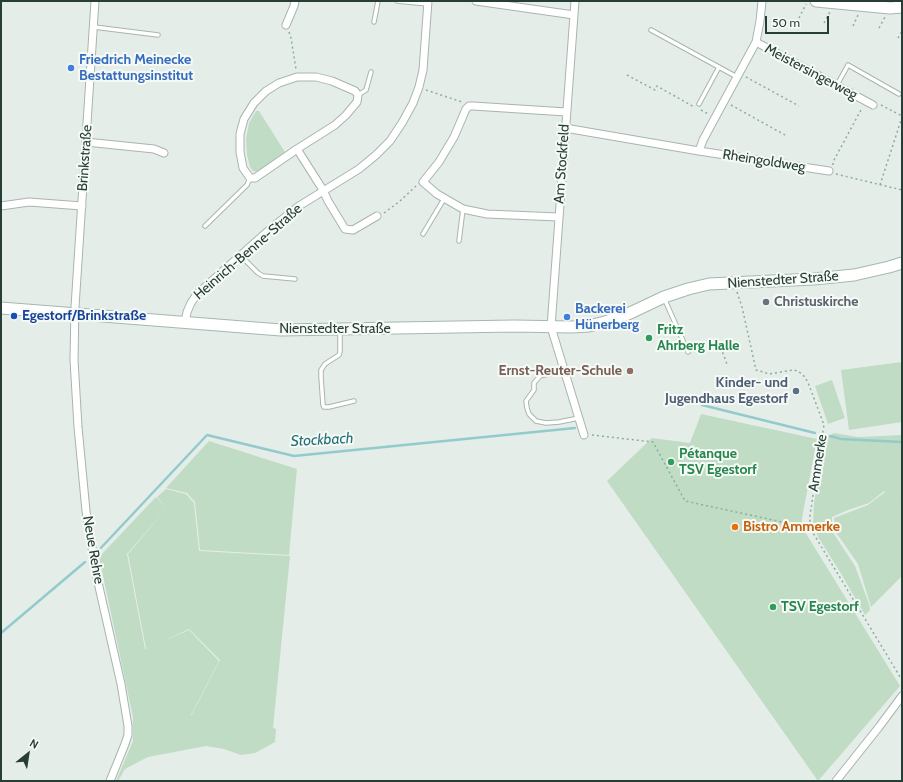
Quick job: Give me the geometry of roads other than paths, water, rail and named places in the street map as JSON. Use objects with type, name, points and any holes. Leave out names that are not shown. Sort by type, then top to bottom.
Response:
[{"type":"main road","points":[[816,1],[890,8],[902,7]]},
{"type":"main road","name":"Nienstedter Straße","points":[[1,308],[281,330],[589,326],[628,314],[688,288],[709,284],[814,279],[854,275],[902,263]]},
{"type":"street","name":"Brinkstraße","points":[[75,314],[95,1]]},
{"type":"street","points":[[286,24],[295,1]]},
{"type":"street","points":[[476,1],[574,15]]},
{"type":"street","name":"Am Stockfeld","points":[[550,327],[575,1]]},
{"type":"street","points":[[699,151],[703,140],[756,42],[762,1]]},
{"type":"street","name":"Heinrich-Benne-Straße","points":[[185,323],[187,312],[197,294],[269,230],[299,206],[359,169],[390,141],[413,103],[419,88],[428,3]]},
{"type":"street","name":"Meistersingerweg","points":[[756,42],[873,105]]},
{"type":"street","points":[[297,77],[316,77],[332,81],[355,90],[358,95],[357,102],[346,116],[335,125],[255,178],[250,178],[243,168],[240,152],[240,134],[244,119],[254,103],[279,83],[297,77]]},
{"type":"street","points":[[558,217],[487,214],[463,209],[444,199],[423,182],[439,162],[454,138],[466,109],[469,106],[566,112]]},
{"type":"street","name":"Rheingoldweg","points":[[565,128],[829,171]]},
{"type":"street","points":[[86,142],[154,149],[164,152]]},
{"type":"street","points":[[297,149],[323,190],[345,229],[353,230],[377,216]]},
{"type":"street","points":[[1,206],[28,202],[82,206]]},
{"type":"street","name":"Neue Rehre","points":[[75,314],[74,360],[78,427],[86,511],[97,578],[121,684],[128,726],[128,735],[110,781]]},
{"type":"street","points":[[550,327],[584,435]]},
{"type":"street","points":[[836,781],[902,696]]},
{"type":"lane","points":[[374,22],[378,1]]},
{"type":"lane","name":"Heinrich-Benne-Straße","points":[[397,1],[428,3]]},
{"type":"lane","points":[[94,26],[158,35]]},
{"type":"lane","points":[[651,30],[719,67],[738,75]]},
{"type":"lane","points":[[836,86],[848,65],[899,94]]},
{"type":"lane","points":[[699,104],[719,67]]},
{"type":"lane","points":[[358,95],[366,90],[371,72]]},
{"type":"lane","points":[[205,226],[247,185],[250,178]]},
{"type":"lane","points":[[423,234],[444,199]]},
{"type":"lane","points":[[459,240],[463,209]]},
{"type":"lane","points":[[241,256],[263,276],[295,279]]},
{"type":"lane","points":[[664,298],[688,352]]},
{"type":"lane","points":[[340,329],[339,355],[324,365],[321,370],[323,405],[326,407],[354,401]]},
{"type":"lane","points":[[552,373],[540,376],[534,383],[534,390],[526,401],[529,414],[536,421],[546,423],[579,418]]},
{"type":"waterway","name":"Stockbach","points":[[702,405],[815,433]]},
{"type":"waterway","name":"Stockbach","points":[[98,551],[207,435],[294,456],[575,428]]},
{"type":"waterway","name":"Stockbach","points":[[830,436],[841,439],[902,442]]},
{"type":"waterway","name":"Stockbach","points":[[1,633],[85,562]]},
{"type":"place","name":"Friedrich Meinecke Bestattungsinstitut","points":[[71,68]]},
{"type":"place","name":"Christuskirche","points":[[766,302]]},
{"type":"place","name":"Egestorf/Brinkstraße","points":[[14,316]]},
{"type":"place","name":"Backerei Hünerberg","points":[[567,317]]},
{"type":"place","name":"Fritz Ahrberg Halle","points":[[649,338]]},
{"type":"place","name":"Ernst-Reuter-Schule","points":[[630,371]]},
{"type":"place","name":"Kinder- und Jugendhaus Egestorf","points":[[796,391]]},
{"type":"place","name":"Pétanque TSV Egestorf","points":[[671,462]]},
{"type":"place","name":"Bistro Ammerke","points":[[735,527]]},
{"type":"place","name":"TSV Egestorf","points":[[773,607]]}]
